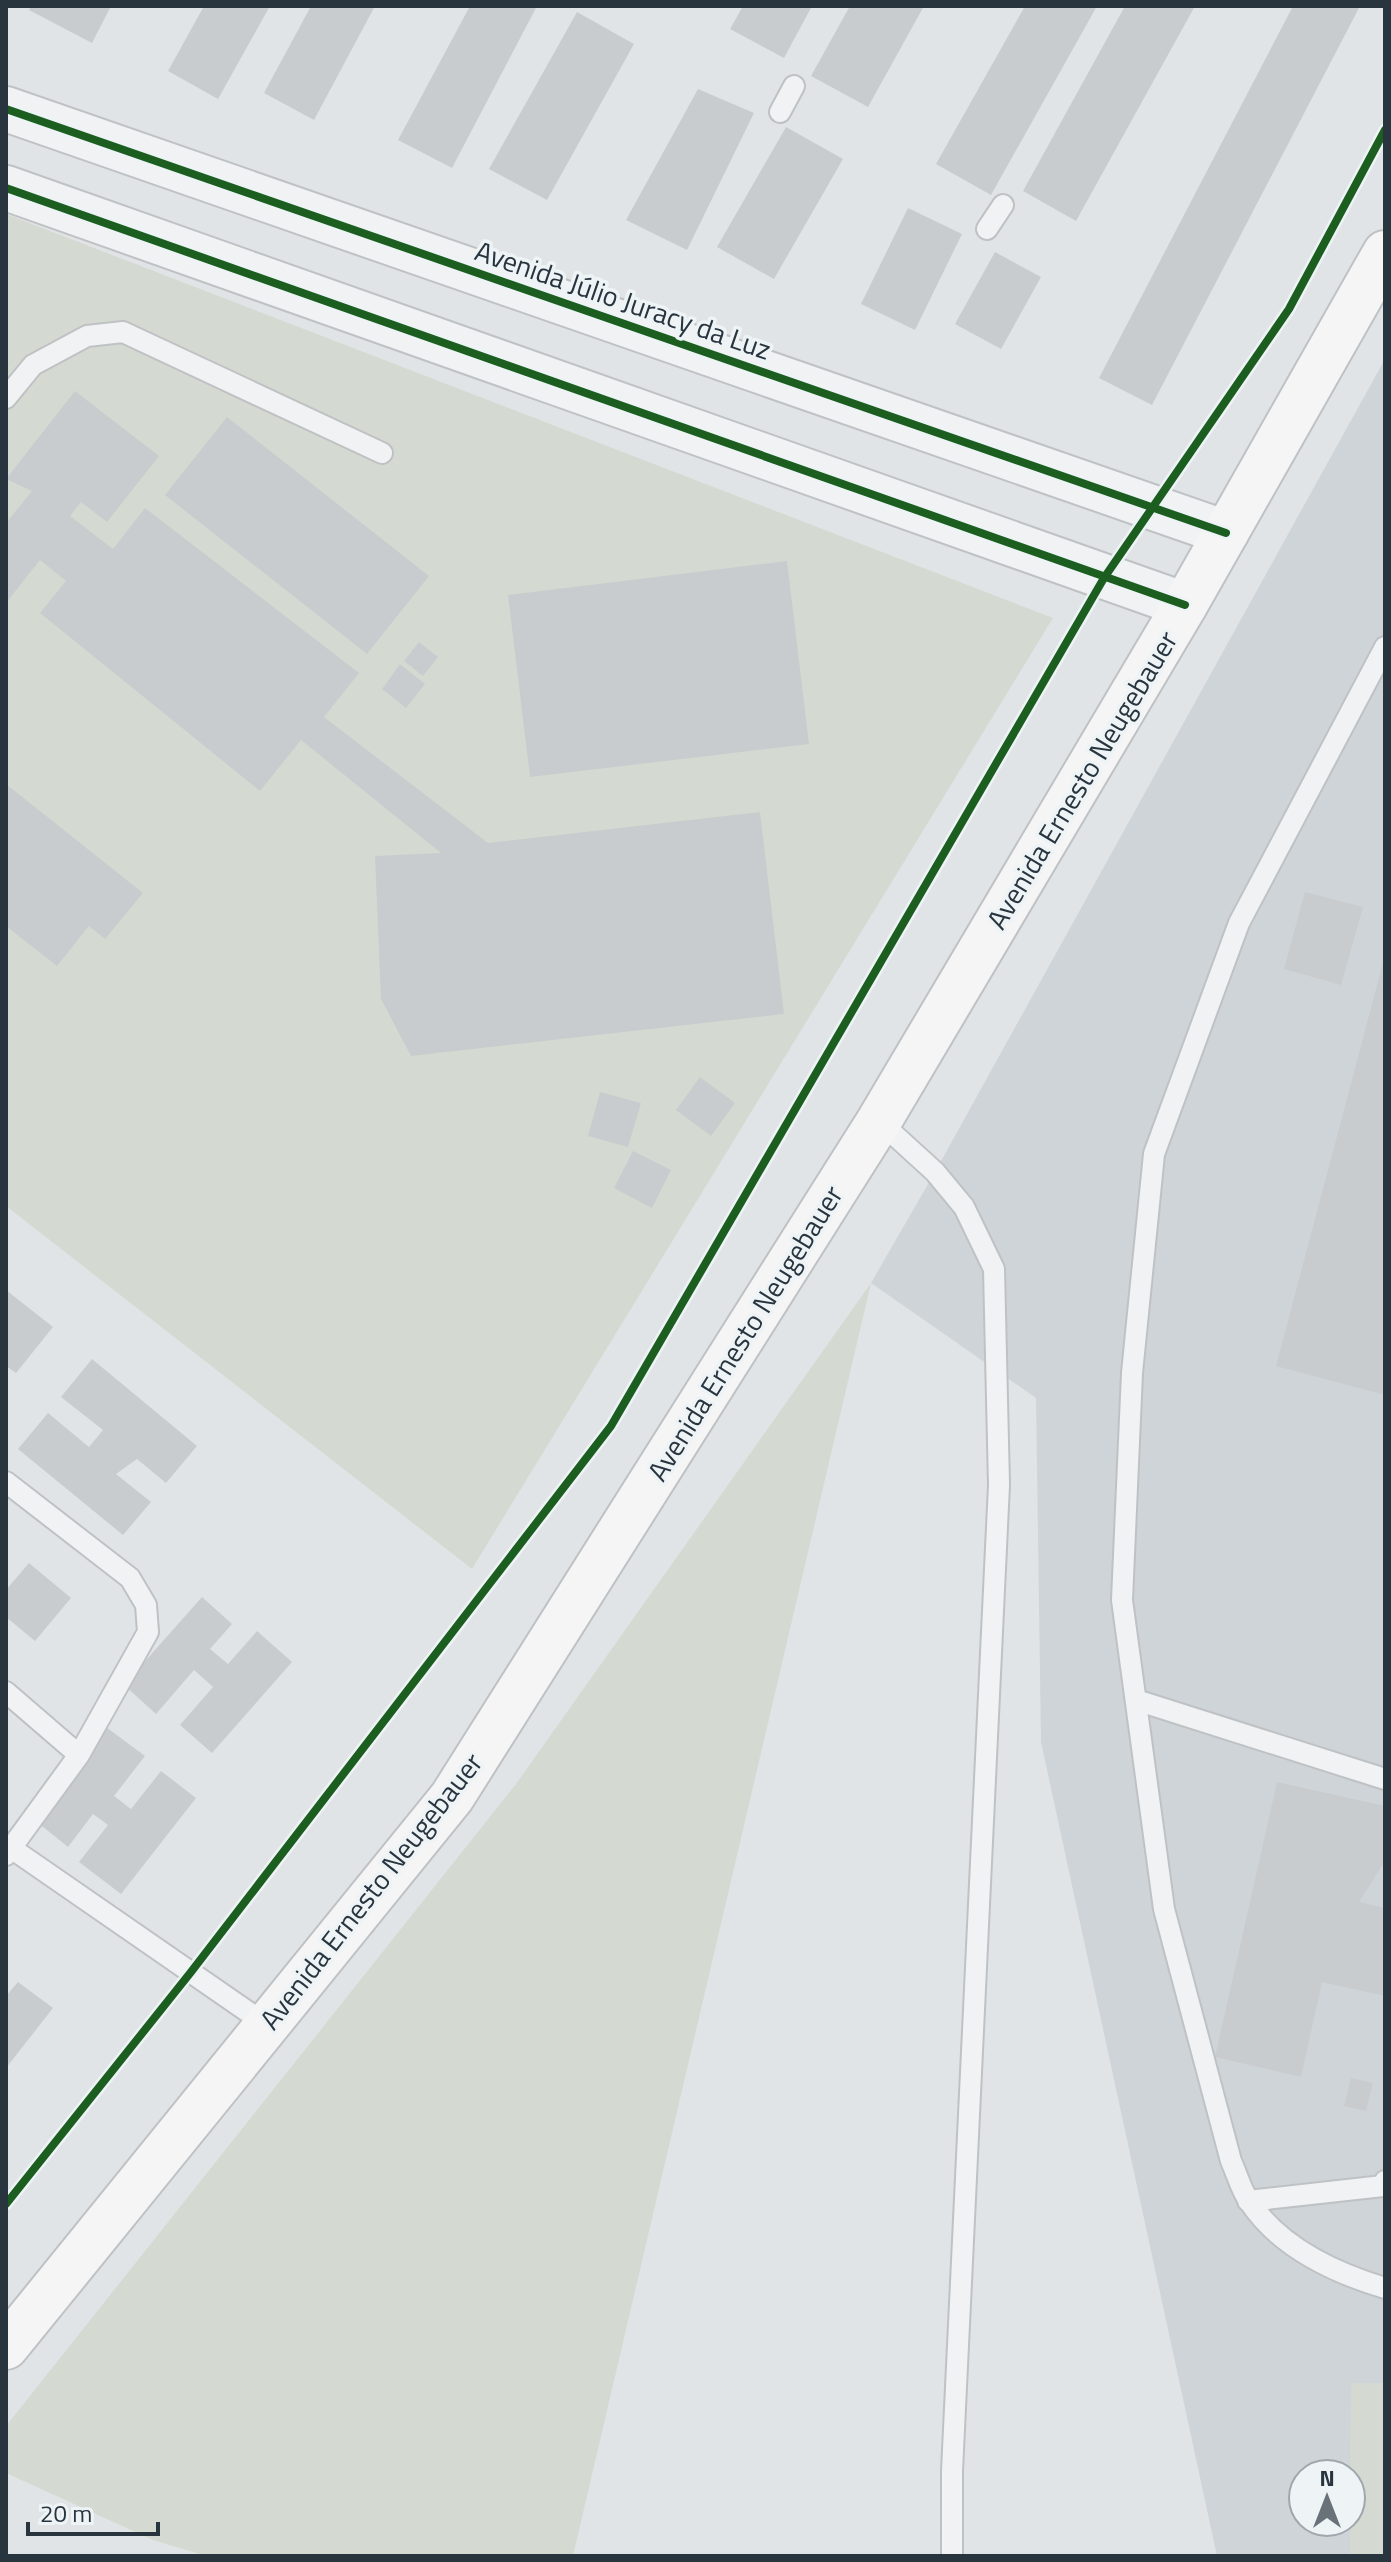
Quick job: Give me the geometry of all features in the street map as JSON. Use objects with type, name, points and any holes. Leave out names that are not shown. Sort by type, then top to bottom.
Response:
[{"type":"main road","name":"Avenida Ernesto Neugebauer","points":[[6,2347],[452,1797],[879,1121],[1185,605],[1385,253]]},
{"type":"street","name":"Avenida Júlio Juracy da Luz","points":[[6,109],[1226,533]]},
{"type":"street","points":[[6,188],[1185,605]]},
{"type":"lane","points":[[780,112],[794,86]]},
{"type":"lane","points":[[987,229],[1003,205]]},
{"type":"lane","points":[[6,398],[33,365],[87,336],[123,332],[382,453]]},
{"type":"lane","points":[[1385,647],[1239,923],[1154,1154],[1132,1373],[1122,1600],[1164,1909],[1231,2161],[1248,2201],[1279,2237],[1349,2277],[1385,2288]]},
{"type":"lane","points":[[879,1121],[935,1172],[964,1207],[994,1269],[999,1485],[952,2471],[952,2556]]},
{"type":"lane","points":[[6,1482],[130,1578],[146,1605],[148,1632],[79,1755],[9,1851],[267,2025]]},
{"type":"lane","points":[[6,1692],[79,1755]]},
{"type":"lane","points":[[1136,1700],[1385,1779]]},
{"type":"lane","points":[[1248,2201],[1383,2186],[1385,2181]]},
{"type":"shaded area","points":[[6,214],[1053,618],[472,1569],[6,1206]]},
{"type":"shaded area","points":[[1385,359],[1385,2556],[1217,2556],[1041,1742],[1036,1398],[871,1283]]},
{"type":"shaded area","points":[[871,1283],[573,2556],[206,2556],[153,2540],[6,2473],[6,2426],[516,1784]]},
{"type":"shaded area","points":[[1351,2383],[1385,2383],[1385,2556],[1350,2556],[1350,2538],[1367,2538],[1367,2458],[1351,2458]]},
{"type":"building","points":[[31,6],[111,6],[92,43],[29,10]]},
{"type":"building","points":[[204,6],[270,6],[218,99],[168,71]]},
{"type":"building","points":[[311,6],[375,6],[314,120],[264,93]]},
{"type":"building","points":[[470,6],[537,6],[452,168],[398,140]]},
{"type":"building","points":[[743,6],[812,6],[784,58],[730,29]]},
{"type":"building","points":[[850,6],[924,6],[868,107],[811,76]]},
{"type":"building","points":[[1025,6],[1097,6],[991,195],[936,164]]},
{"type":"building","points":[[1125,6],[1195,6],[1076,221],[1023,191]]},
{"type":"building","points":[[1293,6],[1360,6],[1152,405],[1099,378]]},
{"type":"building","points":[[577,12],[634,44],[547,200],[489,169]]},
{"type":"building","points":[[698,89],[754,113],[687,250],[626,220]]},
{"type":"building","points":[[786,127],[843,159],[774,279],[717,247]]},
{"type":"building","points":[[908,208],[962,234],[915,330],[861,304]]},
{"type":"building","points":[[995,252],[1041,277],[1001,349],[955,324]]},
{"type":"building","points":[[75,391],[159,456],[107,522],[81,502],[70,516],[113,549],[145,508],[359,673],[324,717],[488,843],[760,812],[784,1014],[411,1056],[381,999],[375,856],[441,853],[301,740],[260,791],[40,613],[66,581],[40,560],[6,603],[6,523],[32,491],[6,479]]},
{"type":"building","points":[[227,417],[429,576],[367,654],[165,495]]},
{"type":"building","points":[[787,561],[809,744],[530,777],[508,595]]},
{"type":"building","points":[[419,642],[438,657],[423,676],[404,661]]},
{"type":"building","points":[[400,664],[425,684],[406,708],[382,689]]},
{"type":"building","points":[[6,784],[143,893],[105,939],[89,926],[57,966],[6,926]]},
{"type":"building","points":[[1305,892],[1363,907],[1341,985],[1284,969]]},
{"type":"building","points":[[1385,959],[1385,1395],[1276,1366]]},
{"type":"building","points":[[700,1077],[735,1103],[711,1136],[676,1110]]},
{"type":"building","points":[[600,1092],[641,1103],[628,1147],[588,1136]]},
{"type":"building","points":[[633,1151],[671,1170],[652,1208],[614,1188]]},
{"type":"building","points":[[6,1290],[53,1327],[16,1373],[6,1366]]},
{"type":"building","points":[[92,1359],[197,1446],[166,1483],[137,1459],[116,1474],[151,1502],[123,1535],[18,1449],[48,1413],[89,1447],[103,1430],[61,1397]]},
{"type":"building","points":[[29,1563],[71,1598],[35,1641],[6,1617],[6,1590]]},
{"type":"building","points":[[202,1597],[232,1624],[210,1649],[228,1664],[257,1631],[292,1662],[212,1753],[180,1725],[213,1687],[194,1670],[156,1714],[124,1685]]},
{"type":"building","points":[[106,1727],[145,1756],[114,1796],[131,1809],[161,1771],[196,1798],[121,1894],[79,1862],[108,1825],[93,1814],[68,1847],[37,1822]]},
{"type":"building","points":[[1277,1782],[1385,1806],[1385,1861],[1359,1902],[1385,1908],[1385,1996],[1322,1982],[1301,2077],[1215,2057]]},
{"type":"building","points":[[18,1982],[53,2008],[6,2068],[6,1996]]},
{"type":"building","points":[[1351,2078],[1373,2083],[1366,2111],[1344,2106]]},
{"type":"cycle path","points":[[6,109],[1226,533]]},
{"type":"cycle path","points":[[6,2204],[191,1972],[611,1426],[1104,578],[1289,309],[1385,130]]},
{"type":"cycle path","points":[[6,188],[1185,605]]}]
